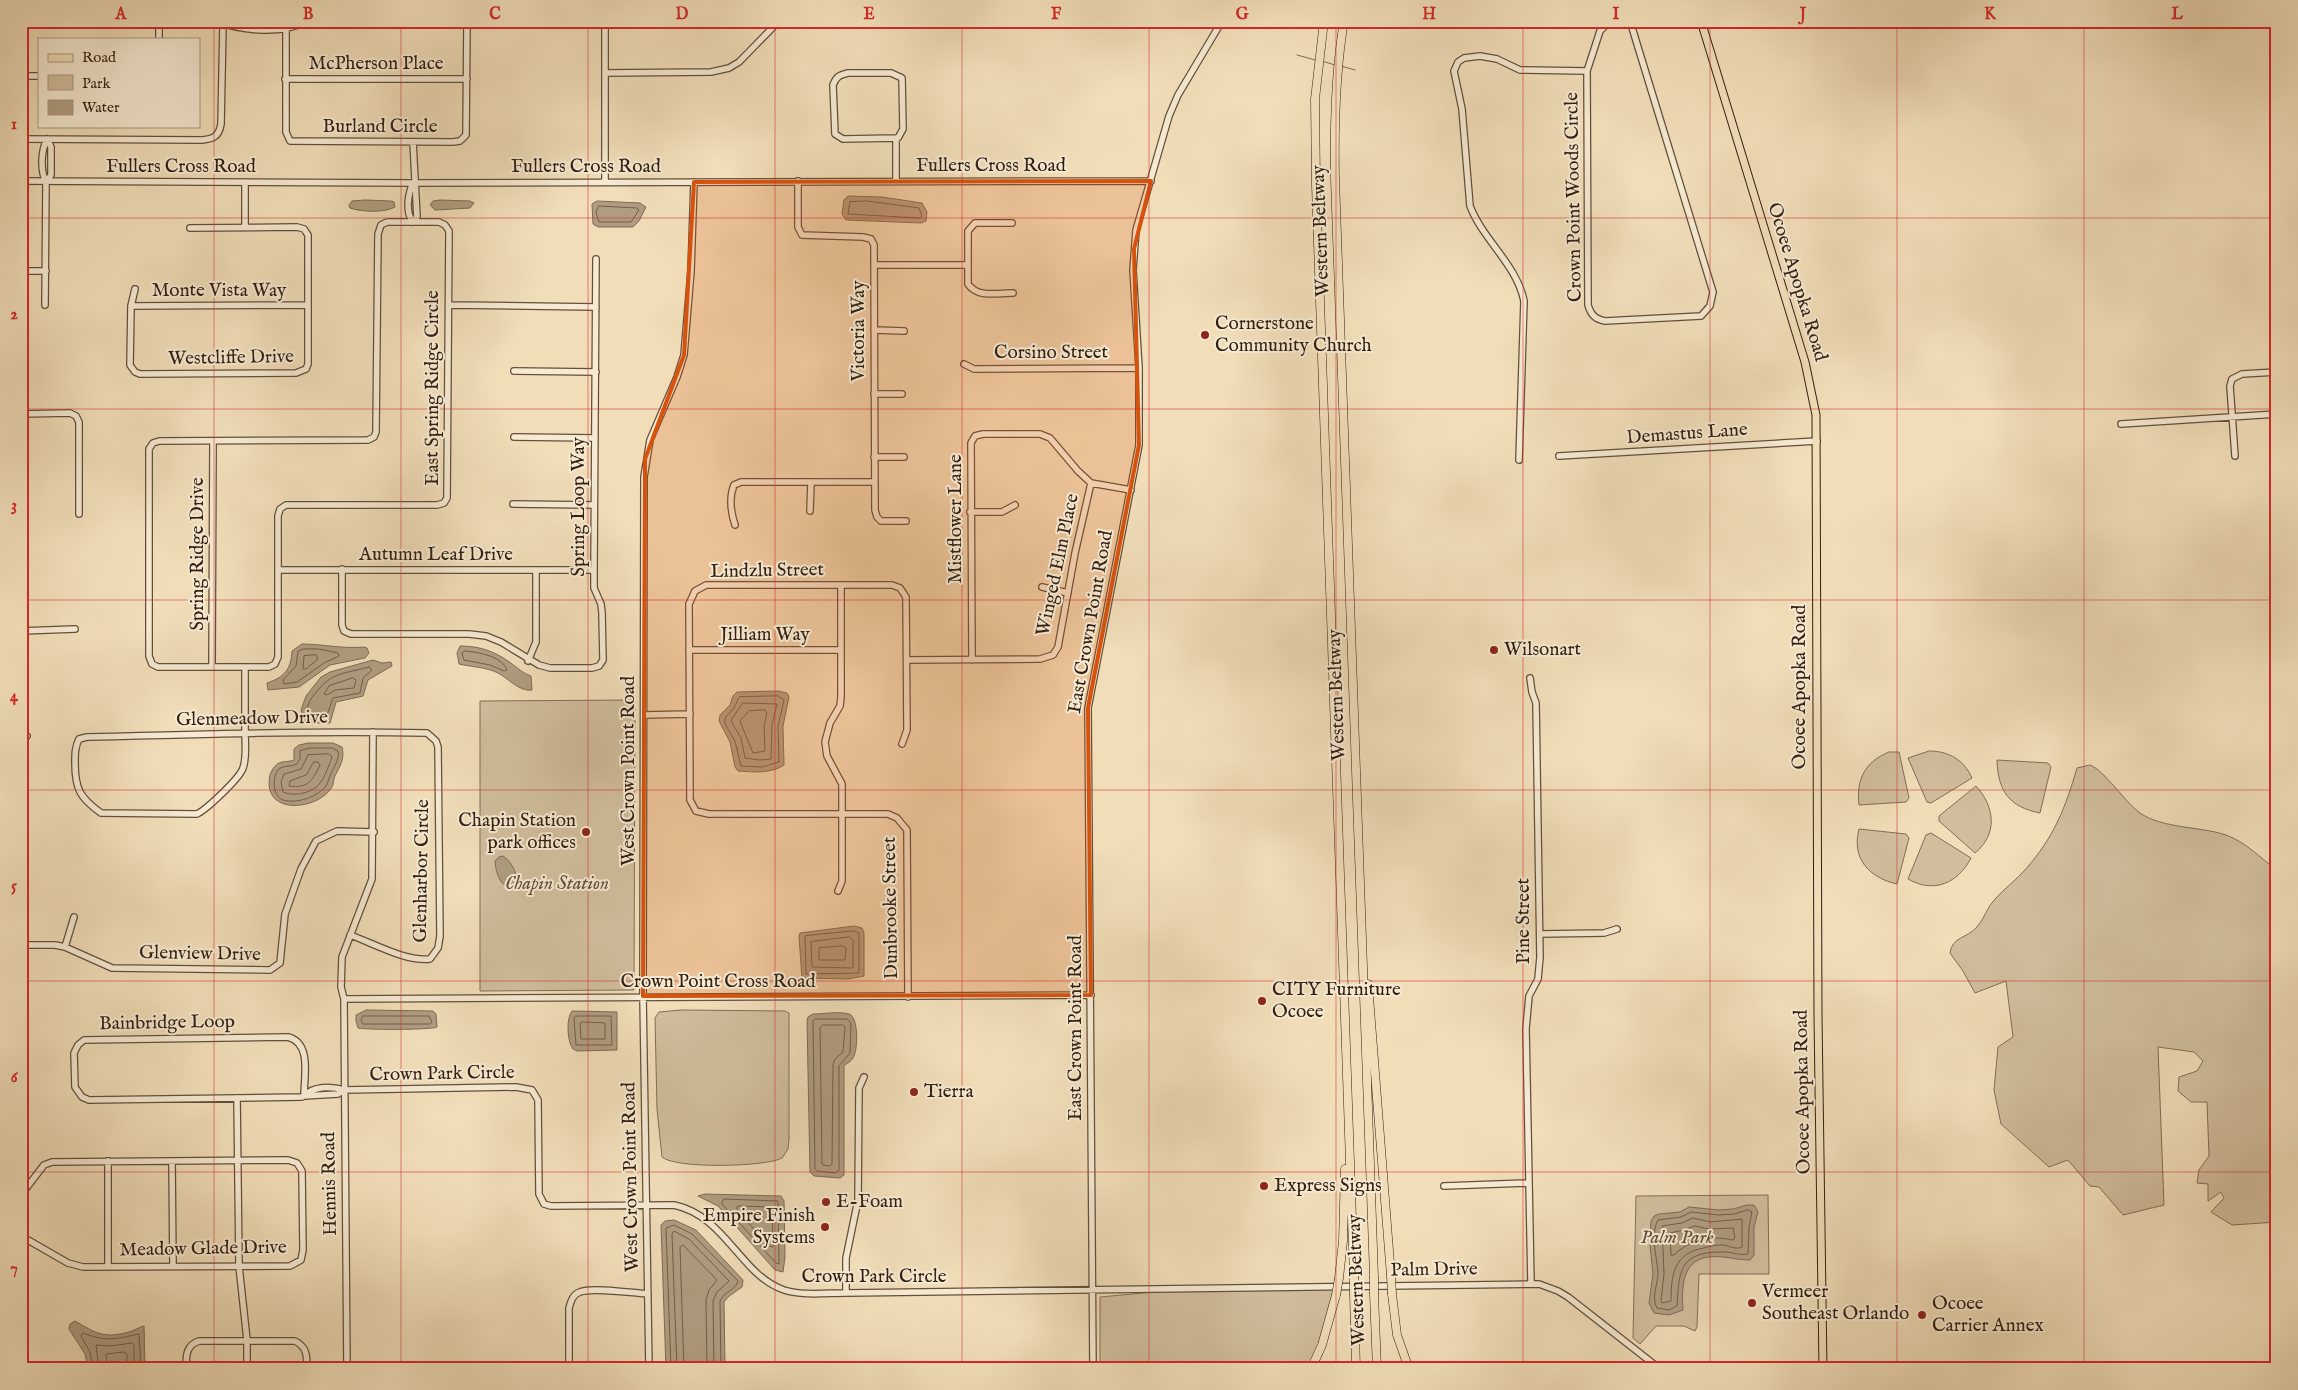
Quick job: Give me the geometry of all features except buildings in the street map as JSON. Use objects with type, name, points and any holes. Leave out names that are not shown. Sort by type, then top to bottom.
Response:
[{"type":"highway","name":"Western Beltway","points":[[1324,21],[1317,74],[1316,185],[1356,1369]]},
{"type":"highway","name":"Western Beltway","points":[[1344,21],[1337,77],[1334,130],[1335,179],[1377,1369]]},
{"type":"highway","points":[[1359,871],[1392,1294],[1397,1335],[1409,1369]]},
{"type":"highway","points":[[1311,1369],[1322,1345],[1339,1278],[1343,1241],[1347,1090]]},
{"type":"main road","name":"Ocoee Apopka Road","points":[[1702,21],[1812,387],[1816,409],[1817,838],[1823,1369]]},
{"type":"street","points":[[159,21],[159,38]]},
{"type":"street","points":[[215,21],[223,24],[263,29],[286,29],[307,21]]},
{"type":"street","name":"Burland Circle","points":[[286,29],[286,132],[290,141],[453,142],[463,138],[467,130],[467,21]]},
{"type":"street","points":[[605,21],[605,182]]},
{"type":"street","points":[[605,73],[711,72],[729,68],[738,62],[779,21]]},
{"type":"street","name":"East Crown Point Road","points":[[1093,1369],[1088,708],[1131,490],[1139,438],[1139,368],[1134,249],[1136,230],[1169,116],[1178,95],[1222,21]]},
{"type":"street","name":"Crown Point Woods Circle","points":[[1610,21],[1600,31],[1587,71],[1588,305],[1591,313],[1598,320],[1605,321],[1701,316],[1710,306],[1713,292],[1630,21]]},
{"type":"street","points":[[21,139],[202,140],[216,137],[220,132],[222,124],[223,24]]},
{"type":"street","points":[[1519,460],[1524,301],[1522,289],[1475,218],[1470,206],[1462,109],[1454,71],[1458,62],[1464,58],[1480,56],[1497,59],[1520,70],[1587,71]]},
{"type":"street","points":[[896,138],[838,138],[833,127],[833,85],[835,79],[840,74],[892,73],[902,78],[903,129],[896,138],[896,181]]},
{"type":"street","points":[[21,76],[38,76]]},
{"type":"street","name":"McPherson Place","points":[[285,79],[467,79]]},
{"type":"street","points":[[45,305],[46,182],[51,176],[51,147],[47,139]]},
{"type":"street","points":[[413,142],[413,183],[409,193],[409,217],[413,222]]},
{"type":"street","name":"Fullers Cross Road","points":[[21,181],[413,183],[1151,181]]},
{"type":"street","name":"Victoria Way","points":[[798,181],[798,227],[802,235],[863,237],[871,240],[874,245],[874,482],[877,517],[881,521],[906,521]]},
{"type":"street","points":[[245,182],[245,227]]},
{"type":"street","name":"West Crown Point Road","points":[[649,1369],[643,996],[645,459],[650,440],[677,377],[684,355],[691,271],[694,182]]},
{"type":"street","points":[[245,735],[245,666],[158,667],[152,664],[149,656],[149,448],[158,441],[368,440],[374,437],[376,432],[378,234],[381,225],[387,222],[413,222]]},
{"type":"street","name":"East Spring Ridge Circle","points":[[245,666],[269,667],[275,664],[278,657],[278,516],[280,509],[286,505],[437,505],[444,503],[447,495],[448,231],[445,224],[439,222],[413,222]]},
{"type":"street","points":[[1012,223],[974,223],[968,231],[968,284],[972,290],[977,293],[1012,293]]},
{"type":"street","name":"Westcliffe Drive","points":[[135,289],[131,306],[130,365],[135,372],[296,373],[306,370],[308,364],[308,235],[304,229],[297,227],[190,228]]},
{"type":"street","name":"Spring Loop Way","points":[[342,569],[342,625],[344,631],[351,634],[469,634],[486,636],[501,642],[528,661],[550,668],[592,668],[599,666],[603,660],[602,613],[601,604],[594,588],[596,259]]},
{"type":"street","points":[[874,265],[968,265]]},
{"type":"street","points":[[21,271],[46,271]]},
{"type":"street","name":"Monte Vista Way","points":[[131,306],[308,305]]},
{"type":"street","points":[[449,305],[596,307]]},
{"type":"street","points":[[874,330],[904,330]]},
{"type":"street","name":"Corsino Street","points":[[964,364],[974,368],[1139,368]]},
{"type":"street","points":[[514,371],[596,372]]},
{"type":"street","points":[[2234,456],[2230,386],[2232,380],[2242,374],[2277,372]]},
{"type":"street","points":[[874,394],[902,394]]},
{"type":"street","points":[[21,414],[64,412],[76,416],[79,422],[79,514]]},
{"type":"street","points":[[2121,424],[2277,414]]},
{"type":"street","name":"Mistflower Lane","points":[[972,660],[970,512],[971,443],[975,436],[983,434],[1040,434],[1050,438],[1078,471],[1091,483]]},
{"type":"street","points":[[514,437],[595,438]]},
{"type":"street","name":"Spring Ridge Drive","points":[[212,667],[213,441]]},
{"type":"street","name":"Demastus Lane","points":[[1559,456],[1817,441]]},
{"type":"street","points":[[874,457],[904,458]]},
{"type":"street","points":[[735,525],[731,514],[732,491],[734,485],[741,482],[874,482]]},
{"type":"street","points":[[810,482],[810,512]]},
{"type":"street","points":[[1091,483],[1131,490]]},
{"type":"street","name":"Winged Elm Place","points":[[907,660],[1040,659],[1052,655],[1058,646],[1091,483]]},
{"type":"street","points":[[513,504],[594,505]]},
{"type":"street","points":[[970,512],[1002,512],[1015,505]]},
{"type":"street","name":"Autumn Leaf Drive","points":[[278,570],[594,570]]},
{"type":"street","points":[[528,661],[536,642],[536,570]]},
{"type":"street","name":"Lindzlu Street","points":[[842,814],[709,814],[696,811],[690,800],[689,650],[689,604],[695,591],[706,585],[892,585],[900,588],[906,597],[907,660],[907,730],[902,744]]},
{"type":"street","points":[[838,891],[842,881],[842,784],[827,756],[826,742],[830,723],[840,706],[841,585]]},
{"type":"street","points":[[1042,587],[1068,593]]},
{"type":"street","points":[[21,631],[75,629]]},
{"type":"street","name":"Jilliam Way","points":[[689,650],[841,650]]},
{"type":"street","name":"Pine Street","points":[[1530,678],[1536,703],[1540,934],[1538,979],[1529,996],[1526,1014],[1531,1283]]},
{"type":"street","points":[[644,715],[690,714]]},
{"type":"street","name":"Glenmeadow Drive","points":[[245,735],[243,770],[206,809],[197,814],[101,813],[88,804],[78,791],[75,778],[76,747],[79,739],[89,737],[373,732],[426,733]]},
{"type":"street","name":"Hennis Road","points":[[347,1369],[342,957],[372,879],[374,832],[373,732]]},
{"type":"street","name":"Glenharbor Circle","points":[[350,935],[410,958],[423,960],[430,959],[438,948],[440,936],[438,747],[436,741],[426,733]]},
{"type":"street","name":"Dunbrooke Street","points":[[842,814],[888,814],[897,818],[907,830],[908,997]]},
{"type":"street","name":"Glenview Drive","points":[[21,945],[55,945],[65,947],[112,968],[270,970],[280,963],[286,914],[301,869],[316,841],[337,831],[374,832]]},
{"type":"street","points":[[65,947],[74,917]]},
{"type":"street","points":[[1540,934],[1604,933],[1617,929]]},
{"type":"street","name":"Crown Point Cross Road","points":[[344,999],[1091,995]]},
{"type":"street","name":"Bainbridge Loop","points":[[304,1096],[303,1047],[295,1039],[288,1037],[91,1039],[84,1040],[75,1049],[75,1087],[82,1097],[89,1100],[304,1096],[308,1092],[320,1088],[344,1090]]},
{"type":"street","points":[[846,1293],[846,1258],[858,1200],[859,1088],[864,1077]]},
{"type":"street","name":"Crown Park Circle","points":[[344,1090],[526,1088],[534,1092],[538,1100],[539,1194],[544,1204],[551,1206],[674,1205],[688,1208],[700,1214],[769,1283],[785,1290],[801,1293],[846,1293],[1092,1290]]},
{"type":"street","points":[[237,1098],[239,1266],[247,1340],[247,1369]]},
{"type":"street","points":[[172,1160],[173,1266]]},
{"type":"street","name":"Meadow Glade Drive","points":[[21,1196],[44,1165],[52,1162],[288,1160],[297,1163],[302,1171],[303,1240],[301,1260],[290,1266],[83,1266],[68,1263],[28,1240],[21,1239]]},
{"type":"street","points":[[108,1161],[108,1266]]},
{"type":"street","points":[[1444,1186],[1529,1183]]},
{"type":"street","name":"Palm Drive","points":[[1092,1290],[1531,1283],[1558,1291],[1660,1369]]},
{"type":"street","points":[[569,1369],[569,1308],[572,1298],[579,1292],[590,1291],[648,1294]]},
{"type":"street","points":[[186,1369],[188,1349],[194,1343],[199,1341],[247,1340],[294,1341],[302,1344],[306,1351],[307,1369]]},
{"type":"highlighted area","points":[[1151,181],[1134,249],[1139,445],[1088,708],[1091,995],[643,996],[645,459],[684,355],[694,182]]},
{"type":"green space","name":"Chapin Station","points":[[635,700],[634,990],[480,991],[480,701]]},
{"type":"green space","points":[[1929,751],[1936,751],[1955,758],[1965,766],[1972,778],[1931,803],[1927,802],[1908,758]]},
{"type":"green space","points":[[1889,752],[1899,752],[1909,798],[1906,802],[1859,805],[1859,787],[1864,773],[1868,766]]},
{"type":"green space","points":[[1997,760],[2048,763],[2051,767],[2040,813],[2020,807],[2007,796],[2000,781]]},
{"type":"green space","points":[[2090,765],[2102,773],[2140,813],[2171,825],[2226,835],[2246,846],[2277,870],[2277,1155],[2271,1158],[2271,1177],[2277,1185],[2277,1222],[2232,1225],[2211,1212],[2224,1198],[2221,1192],[2208,1201],[2208,1184],[2197,1183],[2199,1170],[2209,1156],[2207,1102],[2191,1102],[2178,1091],[2179,1077],[2197,1071],[2203,1061],[2194,1052],[2158,1047],[2164,1205],[2123,1215],[2099,1187],[2090,1186],[2068,1160],[2049,1167],[2001,1124],[1994,1090],[1998,1047],[2013,1037],[2006,981],[1975,993],[1950,953],[1951,948],[1957,941],[1976,928],[1992,902],[2035,858],[2051,834],[2063,810],[2077,768]]},
{"type":"green space","points":[[1976,786],[1987,803],[1991,820],[1988,837],[1975,853],[1939,821],[1939,816]]},
{"type":"green space","points":[[1859,829],[1906,834],[1909,838],[1897,884],[1879,877],[1865,866],[1860,858],[1858,849]]},
{"type":"green space","points":[[1931,833],[1971,858],[1966,867],[1952,880],[1936,886],[1927,886],[1908,879],[1926,835]]},
{"type":"green space","points":[[681,1010],[785,1011],[789,1013],[789,1139],[788,1149],[782,1158],[740,1165],[701,1165],[670,1161],[662,1157],[657,1109],[655,1018],[659,1012]]},
{"type":"green space","name":"Palm Park","points":[[1768,1195],[1769,1274],[1699,1274],[1697,1327],[1695,1331],[1684,1326],[1656,1326],[1640,1344],[1633,1338],[1636,1196]]},
{"type":"green space","points":[[1338,1286],[1311,1369],[1100,1369],[1100,1297],[1175,1290]]},
{"type":"water","points":[[848,196],[882,197],[922,203],[927,212],[926,221],[921,223],[846,220],[842,214],[844,200]]},
{"type":"water","points":[[352,201],[391,201],[394,202],[395,207],[373,211],[350,208],[349,205]]},
{"type":"water","points":[[433,201],[470,201],[474,203],[470,208],[435,210],[430,205]]},
{"type":"water","points":[[597,201],[640,203],[646,207],[639,221],[633,227],[598,227],[593,224],[592,204]]},
{"type":"water","points":[[302,644],[364,647],[367,648],[369,653],[365,658],[330,665],[299,687],[268,690],[267,683],[286,672],[292,651]]},
{"type":"water","points":[[460,646],[484,649],[505,659],[531,676],[532,690],[523,689],[493,671],[459,664],[457,653]]},
{"type":"water","points":[[373,660],[382,663],[391,662],[392,666],[368,680],[363,696],[336,702],[330,723],[309,723],[304,720],[301,710],[306,696],[321,677],[330,672]]},
{"type":"water","points":[[778,691],[787,693],[789,697],[783,726],[784,765],[768,771],[738,771],[735,767],[730,742],[719,721],[720,715],[730,705],[733,696],[737,692]]},
{"type":"water","points":[[333,743],[342,747],[342,759],[334,777],[333,786],[325,795],[304,805],[282,803],[274,798],[270,788],[270,775],[279,763],[294,760],[294,749],[299,745]]},
{"type":"water","points":[[503,856],[510,862],[516,875],[514,889],[502,883],[496,871],[495,861]]},
{"type":"water","points":[[854,926],[862,928],[864,933],[864,976],[848,979],[802,978],[800,933]]},
{"type":"water","points":[[366,1010],[433,1011],[436,1014],[437,1027],[424,1029],[358,1028],[356,1015]]},
{"type":"water","points":[[572,1011],[617,1012],[617,1050],[577,1051],[573,1049],[569,1041],[568,1030]]},
{"type":"water","points":[[813,1014],[849,1014],[855,1021],[856,1027],[857,1042],[855,1054],[851,1061],[844,1066],[844,1175],[840,1178],[814,1176],[810,1172],[807,1021],[808,1017]]},
{"type":"water","points":[[705,1194],[781,1196],[784,1201],[785,1257],[783,1272],[775,1270],[718,1206],[698,1196]]},
{"type":"water","points":[[1754,1205],[1758,1212],[1754,1227],[1754,1255],[1750,1260],[1723,1257],[1700,1259],[1688,1270],[1684,1279],[1683,1310],[1669,1315],[1654,1313],[1649,1303],[1653,1274],[1650,1245],[1651,1221],[1654,1216],[1680,1212],[1689,1207],[1719,1210]]},
{"type":"water","points":[[674,1220],[696,1230],[743,1280],[742,1287],[724,1302],[725,1369],[666,1369],[661,1225],[665,1221]]},
{"type":"water","points":[[75,1321],[94,1332],[106,1335],[129,1332],[144,1326],[145,1369],[88,1369],[85,1354],[69,1329],[70,1324]]},
{"type":"waterway","points":[[1297,55],[1315,60]]},
{"type":"waterway","points":[[1322,61],[1335,65]]},
{"type":"waterway","points":[[1341,66],[1355,70]]},
{"type":"place","name":"Cornerstone Community Church","points":[[1205,335]]},
{"type":"place","name":"Wilsonart","points":[[1494,650]]},
{"type":"place","name":"Chapin Station park offices","points":[[586,832]]},
{"type":"place","name":"CITY Furniture Ocoee","points":[[1262,1001]]},
{"type":"place","name":"Tierra","points":[[914,1092]]},
{"type":"place","name":"Express Signs","points":[[1264,1186]]},
{"type":"place","name":"E-Foam","points":[[826,1202]]},
{"type":"place","name":"Empire Finish Systems","points":[[825,1227]]},
{"type":"place","name":"Vermeer Southeast Orlando","points":[[1752,1303]]},
{"type":"place","name":"Ocoee Carrier Annex","points":[[1922,1315]]}]
